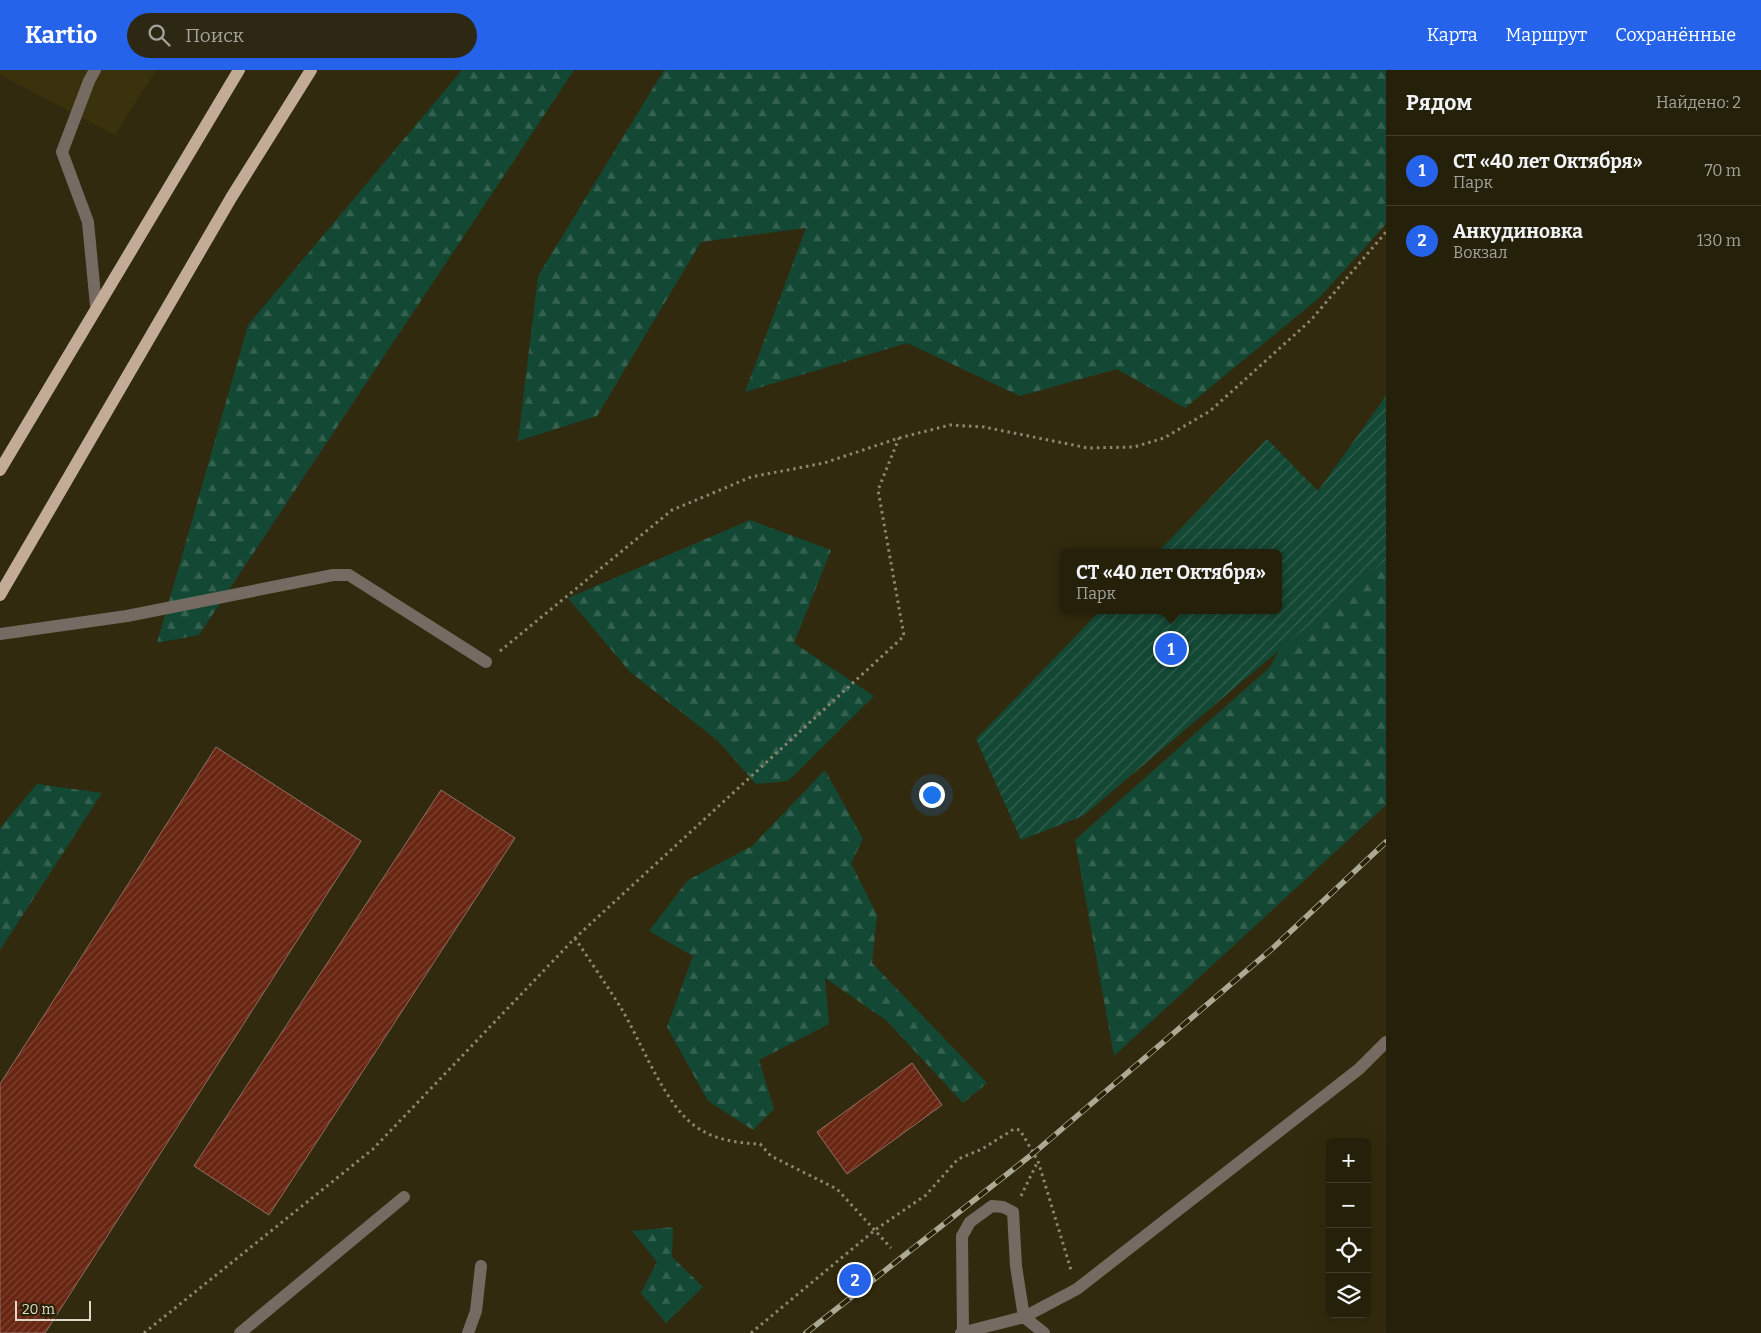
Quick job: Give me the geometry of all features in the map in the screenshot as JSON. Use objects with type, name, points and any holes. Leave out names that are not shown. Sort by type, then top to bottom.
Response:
[{"type":"main road","points":[[0,470],[96,306],[239,70]]},
{"type":"main road","points":[[0,595],[231,198],[311,70]]},
{"type":"street","points":[[95,70],[62,152],[88,222],[96,306]]},
{"type":"street","points":[[0,634],[127,616],[333,575],[349,575],[486,662]]},
{"type":"street","points":[[1044,1333],[1024,1317],[1016,1266],[1013,1212],[1003,1207],[992,1206],[970,1222],[962,1236],[962,1333],[1024,1317],[1077,1289],[1359,1069],[1386,1042]]},
{"type":"street","points":[[240,1333],[404,1197]]},
{"type":"street","points":[[468,1333],[476,1311],[481,1266]]},
{"type":"path","points":[[486,662],[672,510],[751,477],[824,463],[899,438],[950,425],[984,427],[1088,448],[1134,447],[1164,438],[1210,410],[1311,320],[1386,232]]},
{"type":"path","points":[[144,1333],[373,1149],[575,938],[904,636],[878,490],[899,438]]},
{"type":"path","points":[[575,938],[621,1008],[676,1107],[695,1126],[717,1138],[737,1143],[760,1144],[771,1156],[837,1189],[891,1248]]},
{"type":"path","points":[[751,1333],[875,1230],[926,1195],[958,1159],[982,1149],[1014,1129],[1020,1130],[1024,1134],[1038,1161],[1077,1289]]},
{"type":"path","points":[[1023,1140],[1024,1134]]},
{"type":"path","points":[[1013,1212],[1038,1161]]},
{"type":"shaded area","points":[[0,70],[156,70],[115,135],[0,75]]},
{"type":"green space","points":[[462,70],[574,70],[199,635],[157,643],[248,325]]},
{"type":"green space","points":[[664,70],[1386,70],[1386,224],[1319,298],[1185,408],[1117,369],[1020,396],[907,343],[745,392],[806,228],[701,242],[597,416],[518,441],[538,276]]},
{"type":"green space","points":[[1386,396],[1386,560],[1083,816],[1021,840],[976,739],[1097,614],[1282,614],[1282,549],[1161,549],[1267,439],[1318,491]]},
{"type":"green space","points":[[1386,518],[1386,805],[1114,1056],[1075,840],[1270,667],[1318,577]]},
{"type":"green space","points":[[750,520],[831,550],[794,643],[874,696],[788,781],[756,784],[717,740],[630,672],[568,598]]},
{"type":"green space","points":[[825,770],[863,839],[851,863],[877,915],[872,963],[987,1083],[963,1103],[887,1021],[825,978],[829,1024],[759,1060],[774,1109],[753,1130],[708,1101],[667,1027],[693,956],[649,931],[688,880],[752,846]]},
{"type":"green space","points":[[37,784],[102,793],[0,950],[0,828]]},
{"type":"green space","points":[[673,1227],[672,1257],[703,1287],[666,1323],[641,1293],[657,1262],[632,1231]]},
{"type":"building","points":[[216,747],[361,841],[45,1333],[0,1333],[0,1084]]},
{"type":"building","points":[[441,790],[515,838],[269,1215],[194,1166]]},
{"type":"building","points":[[912,1063],[942,1105],[847,1174],[817,1132]]},
{"type":"railway","points":[[806,1333],[1035,1152],[1273,948],[1386,842]]},
{"type":"place","name":"СТ «40 лет Октября»","points":[[1171,649]]},
{"type":"place","name":"Анкудиновка","points":[[855,1280]]}]
